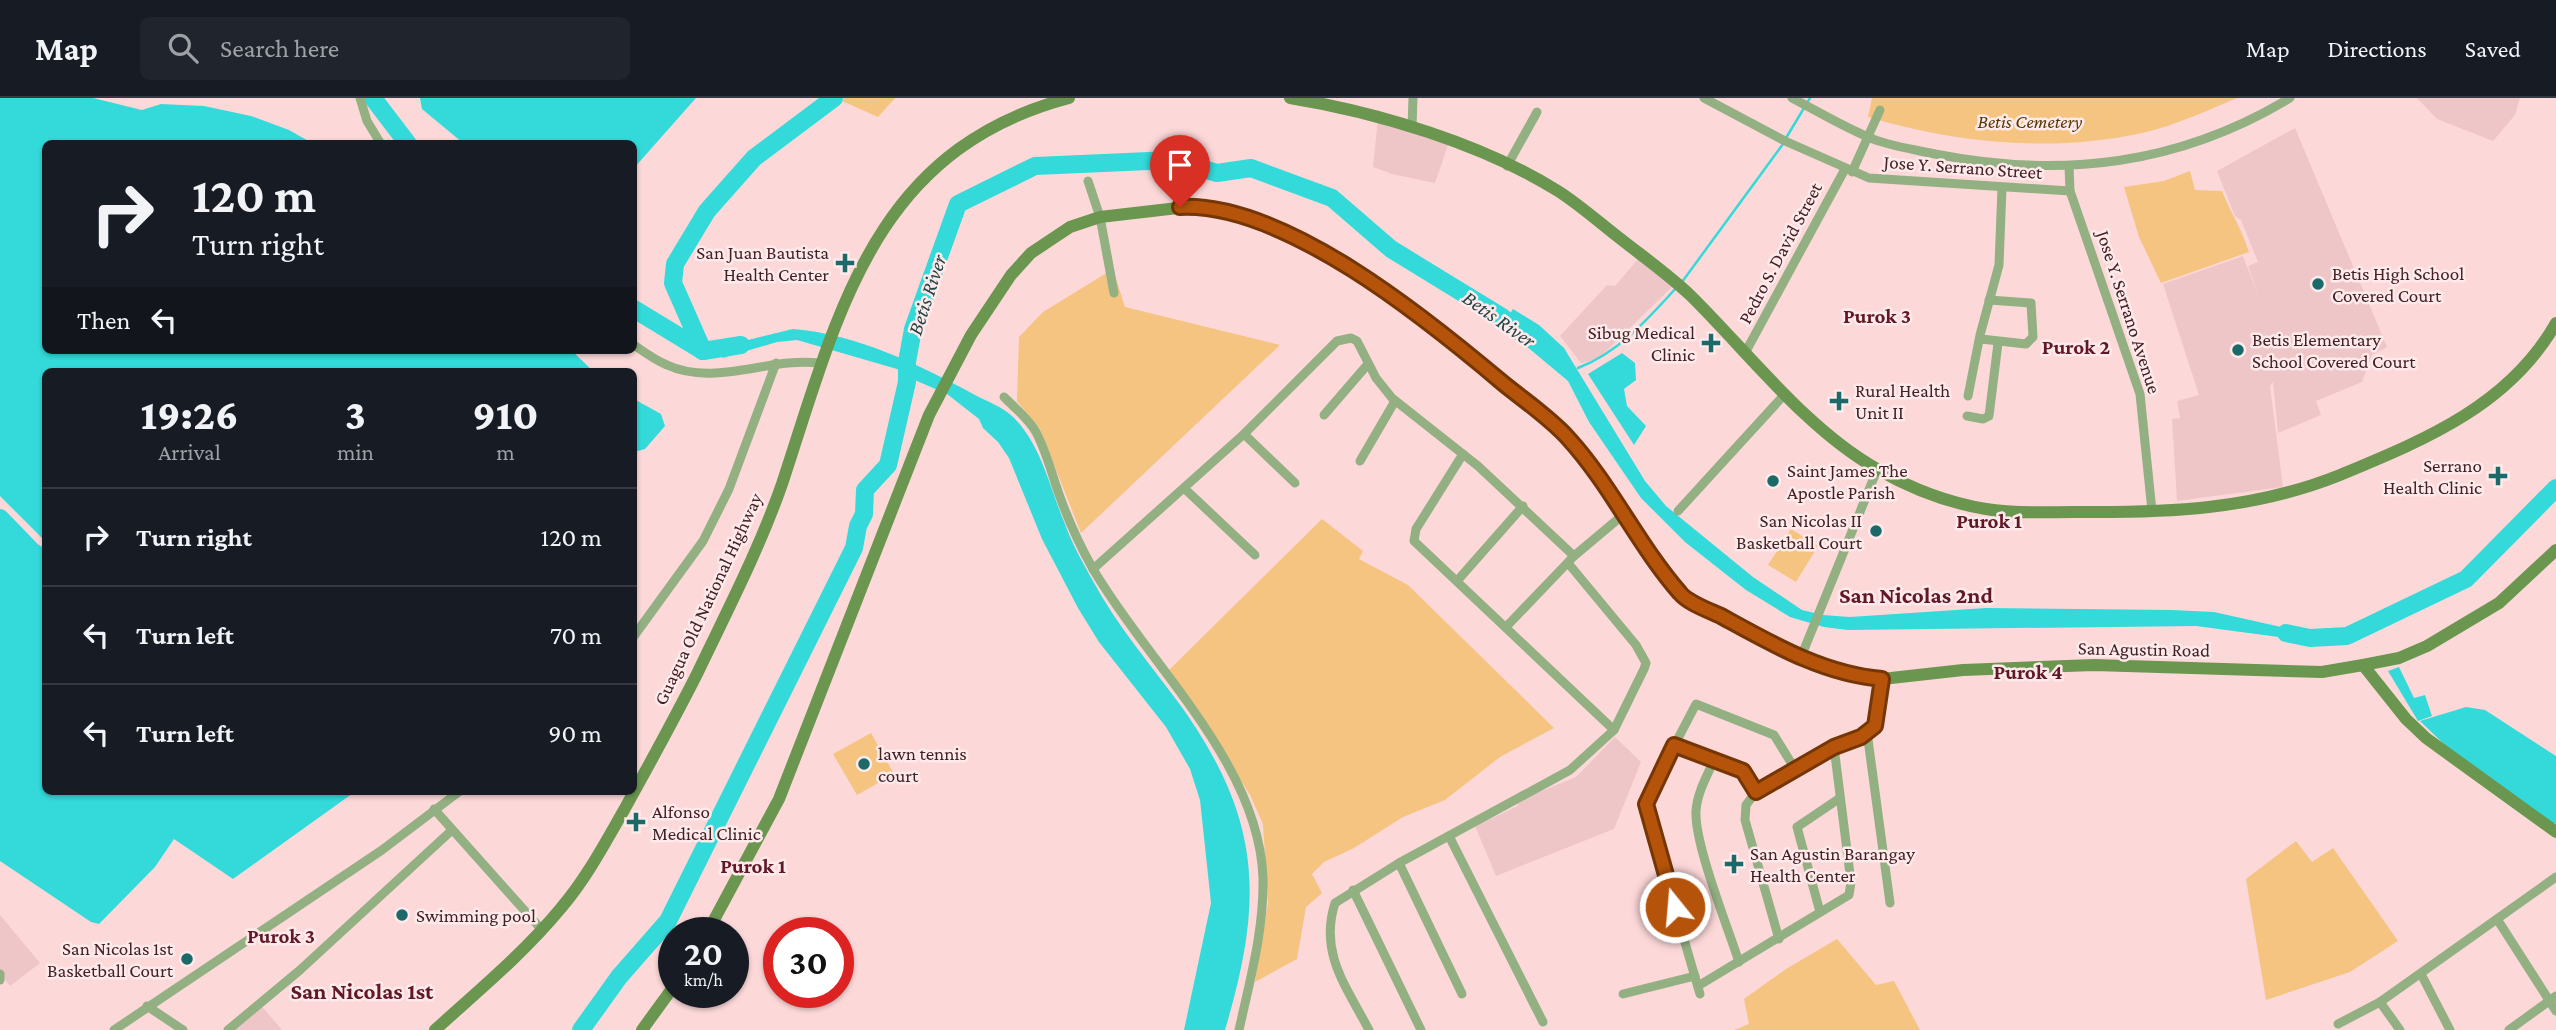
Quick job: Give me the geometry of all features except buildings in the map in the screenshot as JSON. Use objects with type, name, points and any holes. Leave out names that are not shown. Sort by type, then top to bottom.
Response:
[{"type":"street","points":[[360,98],[367,121],[379,140]]},
{"type":"street","name":"Guagua Old National Highway","points":[[637,784],[695,676],[763,533],[831,330],[861,264],[878,235],[941,164],[1012,116],[1069,98]]},
{"type":"street","points":[[1290,98],[1340,106],[1412,127],[1507,166],[1557,191],[1672,278],[1785,394],[1877,470],[1946,500],[1986,509],[2152,511],[2266,500],[2306,489],[2422,441],[2481,407],[2507,384],[2541,347],[2556,323]]},
{"type":"street","points":[[1412,127],[1413,98]]},
{"type":"street","name":"Jose Y. Serrano Street","points":[[1704,98],[1849,170],[1884,181],[2070,191]]},
{"type":"street","points":[[1792,98],[1869,138],[1962,159],[2069,166],[2184,148],[2235,127],[2290,98]]},
{"type":"street","name":"Pedro S. David Street","points":[[1745,353],[1869,138],[1880,110]]},
{"type":"street","points":[[1507,166],[1537,112]]},
{"type":"street","name":"Jose Y. Serrano Avenue","points":[[2069,166],[2070,191],[2140,394],[2152,511]]},
{"type":"street","points":[[1088,181],[1100,217],[1114,293]]},
{"type":"street","points":[[1968,396],[2002,240],[2002,188]]},
{"type":"street","name":"San Agustin Road","points":[[716,917],[779,799],[937,396],[983,314],[1031,253],[1070,228],[1100,217],[1195,206],[1227,213],[1279,231],[1354,270],[1458,344],[1568,437],[1681,595],[1801,657],[1838,672],[1882,679],[1963,670],[2094,665],[2322,672],[2399,658],[2427,646],[2499,603],[2556,550]]},
{"type":"street","points":[[1981,339],[1998,343],[2031,341],[2032,306],[2026,302],[1990,300]]},
{"type":"street","points":[[1093,569],[1244,434],[1337,341],[1351,338],[1356,341],[1368,364],[1395,401],[1463,454],[1522,506],[1571,560],[1636,645],[1646,663],[1614,730],[1570,770],[1399,863],[1335,903],[1328,926],[1331,953],[1369,1030]]},
{"type":"street","points":[[1967,416],[1983,419],[1989,416],[1998,343]]},
{"type":"street","points":[[637,347],[668,366],[694,372],[725,373],[776,363],[820,359]]},
{"type":"street","points":[[637,632],[703,541],[729,489],[776,363]]},
{"type":"street","points":[[1324,415],[1368,364]]},
{"type":"street","points":[[1678,511],[1785,394]]},
{"type":"street","points":[[1003,397],[1035,432],[1073,531],[1093,569],[1133,631],[1180,692],[1245,797],[1255,824],[1260,850],[1263,903],[1256,954],[1239,1030]]},
{"type":"street","points":[[1360,461],[1395,401]]},
{"type":"street","points":[[1244,434],[1295,483]]},
{"type":"street","points":[[1463,454],[1414,536],[1414,541],[1614,730]]},
{"type":"street","points":[[1801,657],[1877,470]]},
{"type":"street","points":[[1185,489],[1255,555]]},
{"type":"street","points":[[1457,581],[1522,506]]},
{"type":"street","points":[[1506,627],[1571,560],[1625,514]]},
{"type":"street","points":[[2363,665],[2406,719],[2426,738],[2556,832]]},
{"type":"street","points":[[1779,939],[1745,820],[1746,805],[1756,792],[1875,726],[1882,679]]},
{"type":"street","points":[[1698,985],[1647,813],[1649,794],[1696,704],[1774,735],[1795,769]]},
{"type":"street","points":[[1867,732],[1890,903]]},
{"type":"street","points":[[1674,745],[1743,771],[1756,792]]},
{"type":"street","points":[[1623,994],[1698,985],[1845,899],[1851,890],[1834,747]]},
{"type":"street","points":[[1714,760],[1700,794],[1696,816],[1707,864],[1739,962]]},
{"type":"street","points":[[114,1030],[382,850],[454,795]]},
{"type":"street","name":"Guagua Old National Highway","points":[[435,1030],[564,906],[605,844],[631,795]]},
{"type":"street","points":[[1820,912],[1797,827],[1840,798]]},
{"type":"street","points":[[434,809],[542,930]]},
{"type":"street","points":[[228,1030],[300,970],[451,831]]},
{"type":"street","points":[[1448,836],[1543,1023]]},
{"type":"street","points":[[1399,863],[1462,994]]},
{"type":"street","points":[[2338,1024],[2380,1002],[2556,877]]},
{"type":"street","points":[[1353,890],[1421,1030]]},
{"type":"street","points":[[2497,919],[2552,998],[2556,1012]]},
{"type":"street","points":[[0,974],[0,980]]},
{"type":"street","points":[[2421,974],[2451,1030]]},
{"type":"street","points":[[2509,1030],[2552,998]]},
{"type":"street","points":[[2380,1002],[2400,1030]]},
{"type":"street","points":[[147,1006],[183,1030]]},
{"type":"street","points":[[642,1030],[658,1008]]},
{"type":"shaded area","points":[[2417,98],[2520,98],[2515,115],[2493,141],[2437,119]]},
{"type":"shaded area","points":[[1378,118],[1448,145],[1435,183],[1373,167]]},
{"type":"shaded area","points":[[2295,128],[2387,347],[2372,355],[2362,382],[2316,401],[2321,415],[2278,433],[2273,382],[2270,386],[2283,487],[2177,501],[2172,419],[2180,418],[2177,401],[2199,395],[2163,284],[2243,256],[2260,300],[2248,266],[2258,262],[2217,171]]},
{"type":"shaded area","points":[[1639,258],[1673,286],[1598,359],[1581,363],[1560,336],[1607,285],[1615,286]]},
{"type":"shaded area","points":[[1615,737],[1641,762],[1614,829],[1496,876],[1475,826],[1518,806],[1517,801],[1576,777]]},
{"type":"shaded area","points":[[0,915],[40,963],[10,986],[0,973]]},
{"type":"shaded area","points":[[260,1004],[282,1030],[230,1030]]},
{"type":"green space","points":[[844,98],[895,98],[878,117],[842,101]]},
{"type":"green space","name":"Betis Cemetery","points":[[1872,98],[2237,98],[2178,122],[2142,133],[2073,143],[2039,144],[1969,139],[1868,117]]},
{"type":"green space","points":[[2190,171],[2195,190],[2222,191],[2249,252],[2161,283],[2139,237],[2124,187],[2164,181]]},
{"type":"green space","points":[[1113,269],[1125,307],[1280,345],[1081,533],[1040,429],[1017,401],[1019,337],[1043,312]]},
{"type":"green space","points":[[1322,519],[1363,551],[1359,559],[1408,585],[1554,728],[1500,757],[1445,800],[1403,817],[1354,848],[1324,862],[1312,874],[1322,893],[1306,907],[1297,959],[1255,982],[1268,903],[1263,824],[1250,795],[1169,670]]},
{"type":"green space","points":[[1791,529],[1818,546],[1796,582],[1768,565]]},
{"type":"green space","name":"lawn tennis court","points":[[871,733],[894,774],[857,795],[833,754]]},
{"type":"green space","points":[[2296,841],[2312,862],[2333,848],[2398,941],[2350,972],[2266,1000],[2246,879]]},
{"type":"green space","points":[[1837,939],[1876,985],[1894,981],[1920,1030],[1734,1030],[1749,1024],[1744,999],[1786,969]]},
{"type":"water","points":[[0,98],[93,98],[142,110],[161,104],[204,106],[251,116],[289,130],[307,140],[42,140],[42,354],[575,354],[590,368],[42,368],[42,538],[0,496]]},
{"type":"water","points":[[420,98],[696,98],[637,165],[637,140],[459,140],[422,109]]},
{"type":"water","points":[[1513,309],[1539,325],[1564,348],[1645,481],[1666,506],[1753,577],[1802,610],[1850,617],[1986,608],[2214,612],[2308,633],[2308,641],[2196,626],[1848,630],[1824,627],[1790,617],[1746,590],[1685,542],[1641,498],[1589,422],[1568,381],[1502,326]]},
{"type":"water","points":[[793,329],[841,337],[910,362],[1003,409],[1030,439],[1085,567],[1102,598],[1208,747],[1228,786],[1241,824],[1248,862],[1250,900],[1238,983],[1225,1030],[1184,1030],[1211,903],[1200,800],[1190,769],[1166,727],[1099,642],[1078,608],[1042,539],[1009,458],[998,442],[983,428],[979,419],[947,394],[910,378],[897,369],[797,340],[777,342],[723,358],[716,342],[740,342]]},
{"type":"water","points":[[1622,353],[1635,363],[1636,380],[1624,389],[1627,406],[1646,426],[1634,445],[1588,374]]},
{"type":"water","points":[[637,401],[661,414],[665,426],[645,449],[637,451]]},
{"type":"water","points":[[0,520],[42,561],[42,795],[350,795],[233,879],[174,839],[155,867],[99,924],[91,922],[0,861]]},
{"type":"water","points":[[2399,667],[2414,698],[2425,695],[2432,716],[2418,721],[2388,671]]},
{"type":"water","points":[[2466,707],[2485,710],[2556,756],[2556,823],[2553,827],[2448,748],[2420,721]]},
{"type":"waterway","points":[[373,98],[405,140]]},
{"type":"waterway","points":[[703,351],[673,283],[675,264],[707,211],[754,158],[834,98]]},
{"type":"waterway","points":[[1786,138],[1810,98]]},
{"type":"waterway","points":[[1682,282],[1783,144]]},
{"type":"waterway","name":"Betis River","points":[[581,1030],[619,977],[668,921],[854,548],[858,526],[864,514],[865,490],[888,465],[907,382],[907,362],[913,329],[958,204],[1035,166],[1172,160],[1217,173],[1251,168],[1332,198],[1391,249],[1502,317],[1524,335]]},
{"type":"waterway","points":[[1578,368],[1593,362],[1619,344],[1677,287]]},
{"type":"waterway","points":[[637,311],[703,351]]},
{"type":"waterway","points":[[703,351],[741,345]]},
{"type":"waterway","points":[[2286,633],[2310,638],[2347,636],[2466,579],[2556,488]]},
{"type":"waterway","points":[[0,518],[33,552],[42,558]]},
{"type":"place","name":"San Juan Bautista Health Center","points":[[845,263]]},
{"type":"place","name":"Betis High School Covered Court","points":[[2318,284]]},
{"type":"place","name":"Sibug Medical Clinic","points":[[1711,343]]},
{"type":"place","name":"Betis Elementary School Covered Court","points":[[2238,350]]},
{"type":"place","name":"Rural Health Unit II","points":[[1839,401]]},
{"type":"place","name":"Serrano Health Clinic","points":[[2498,476]]},
{"type":"place","name":"Saint James The Apostle Parish","points":[[1773,481]]},
{"type":"place","name":"San Nicolas II Basketball Court","points":[[1876,531]]},
{"type":"place","name":"lawn tennis court","points":[[864,764]]},
{"type":"place","name":"Alfonso Medical Clinic","points":[[636,822]]},
{"type":"place","name":"San Agustin Barangay Health Center","points":[[1734,864]]},
{"type":"place","name":"Swimming pool","points":[[402,915]]},
{"type":"place","name":"San Nicolas 1st Basketball Court","points":[[187,959]]},
{"type":"district","name":"Purok 3","points":[[1877,316]]},
{"type":"district","name":"Purok 2","points":[[2076,347]]},
{"type":"district","name":"Purok 1","points":[[1989,521]]},
{"type":"district","name":"San Nicolas 2nd","points":[[1916,595]]},
{"type":"district","name":"Purok 4","points":[[2028,672]]},
{"type":"district","name":"Purok 1","points":[[753,866]]},
{"type":"district","name":"Purok 3","points":[[281,936]]},
{"type":"district","name":"San Nicolas 1st","points":[[362,991]]},
{"type":"route","points":[[1180,207],[1195,206],[1227,213],[1279,231],[1354,270],[1387,291],[1458,344],[1568,437],[1681,595],[1780,648],[1814,663],[1858,677],[1882,679],[1875,726],[1861,737],[1834,747],[1756,792],[1743,771],[1674,745],[1646,804],[1675,907]]}]
